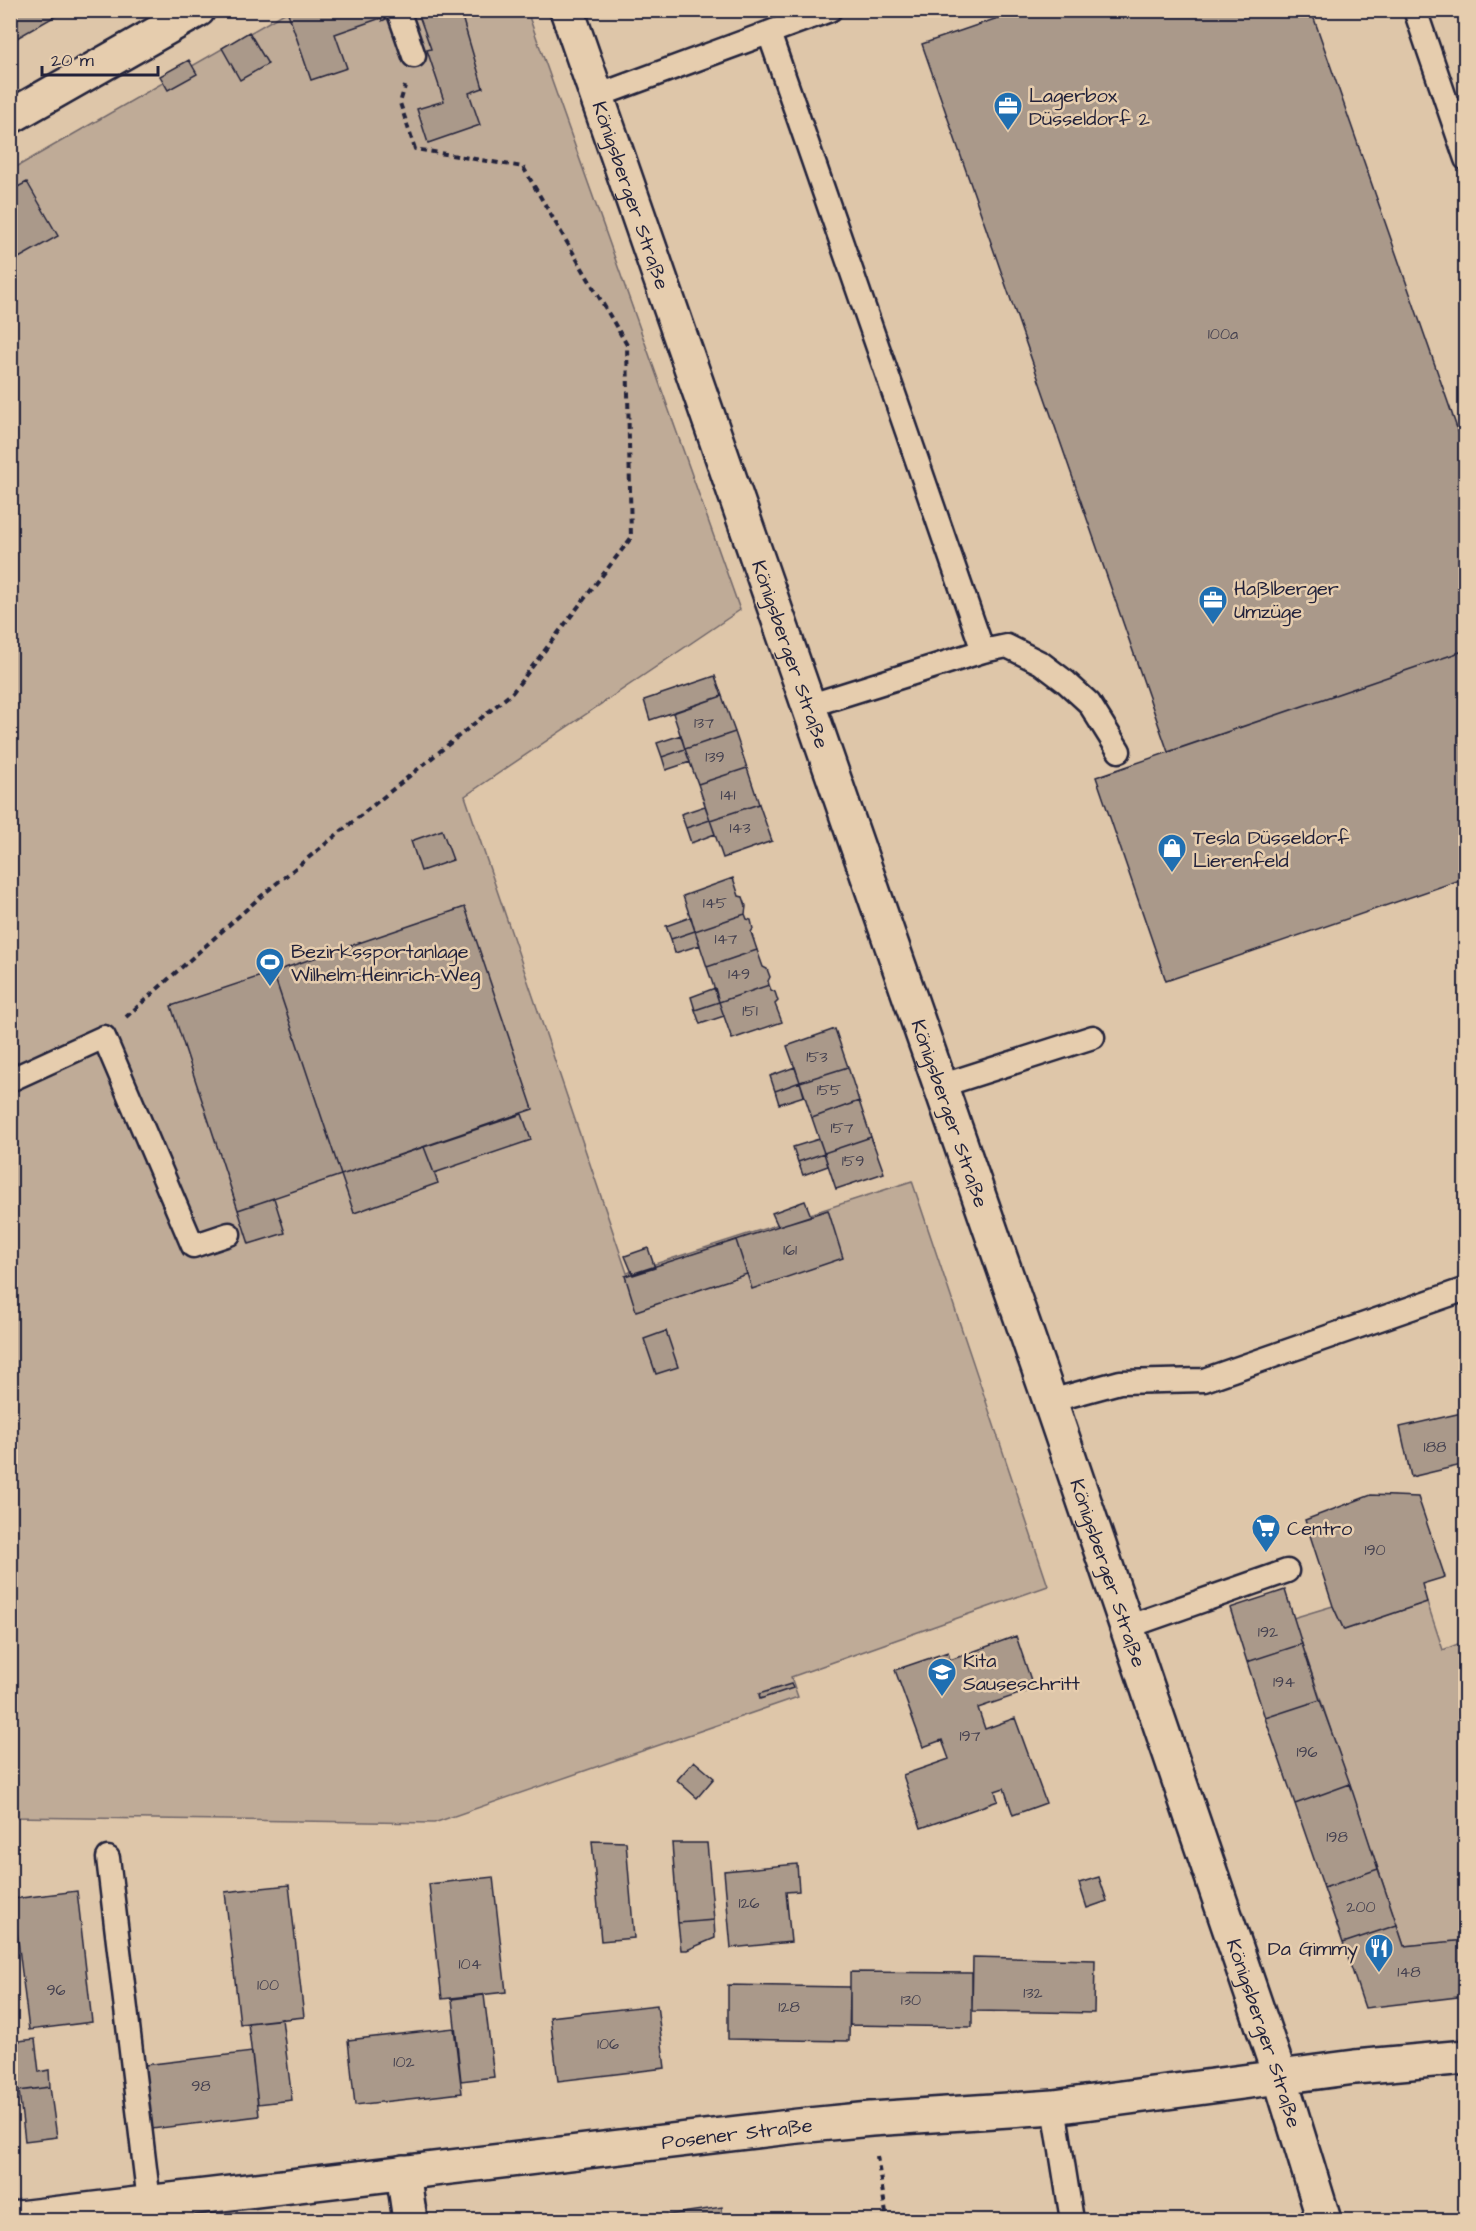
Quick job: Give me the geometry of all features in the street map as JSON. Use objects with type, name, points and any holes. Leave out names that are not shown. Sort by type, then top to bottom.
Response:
[{"type":"main road","points":[[10,117],[198,10]]},
{"type":"main road","name":"Königsberger Straße","points":[[567,10],[1050,1401],[1280,2077],[1324,2220]]},
{"type":"main road","name":"Posener Straße","points":[[10,2218],[871,2119],[1054,2107],[1355,2067],[1466,2057]]},
{"type":"main road","points":[[403,2172],[410,2220]]},
{"type":"lane","points":[[398,10],[414,56]]},
{"type":"lane","points":[[597,96],[830,10]]},
{"type":"lane","points":[[1415,10],[1466,159]]},
{"type":"lane","points":[[769,33],[983,651]]},
{"type":"lane","points":[[808,706],[983,651],[1007,646],[1041,663],[1089,703],[1119,751]]},
{"type":"lane","points":[[10,1080],[104,1037],[193,1246],[229,1234]]},
{"type":"lane","points":[[940,1086],[1093,1037]]},
{"type":"lane","points":[[1050,1401],[1120,1382],[1204,1380],[1466,1290]]},
{"type":"lane","points":[[1127,1627],[1287,1571]]},
{"type":"lane","points":[[108,1858],[149,2202]]},
{"type":"lane","points":[[1054,2107],[1072,2220]]},
{"type":"path","points":[[104,1037],[266,892],[512,693],[631,538],[627,345],[523,167],[415,149],[400,103],[414,56]]},
{"type":"path","points":[[871,2119],[887,2220]]},
{"type":"shaded area","name":"Bezirkssportanlage Wilhelm-Heinrich-Weg","points":[[288,11],[527,11],[740,610],[465,796],[627,1273],[912,1181],[1048,1586],[791,1677],[798,1697],[434,1823],[11,1817],[11,170]]},
{"type":"shaded area","points":[[1427,1602],[1443,1650],[1465,1641],[1465,1940],[1404,1946],[1293,1618],[1333,1606],[1344,1630]]},
{"type":"building","points":[[10,10],[66,10],[10,42]]},
{"type":"building","points":[[287,10],[383,10],[386,19],[382,21],[381,18],[335,34],[347,68],[311,80]]},
{"type":"building","points":[[417,10],[460,10],[483,88],[469,93],[480,125],[428,143],[417,109],[444,101],[427,50],[431,49]]},
{"type":"building","points":[[1021,10],[1311,10],[1466,454],[1466,650],[1168,752],[922,44]]},
{"type":"building","points":[[249,32],[268,64],[240,80],[222,48]]},
{"type":"building","points":[[189,60],[197,74],[168,90],[160,76]]},
{"type":"building","points":[[27,182],[58,236],[10,263],[10,191]]},
{"type":"building","points":[[1466,650],[1466,878],[1166,981],[1096,777]]},
{"type":"building","points":[[715,676],[722,696],[650,720],[644,700]]},
{"type":"building","points":[[722,696],[735,732],[685,749],[673,713]]},
{"type":"building","points":[[735,732],[747,768],[698,784],[685,749]]},
{"type":"building","points":[[681,735],[685,749],[662,757],[657,743]]},
{"type":"building","points":[[685,749],[690,762],[666,770],[662,757]]},
{"type":"building","points":[[747,768],[759,804],[710,820],[698,784]]},
{"type":"building","points":[[759,804],[772,841],[723,858],[710,820]]},
{"type":"building","points":[[705,806],[710,820],[686,828],[681,814]]},
{"type":"building","points":[[710,820],[715,834],[691,843],[686,828]]},
{"type":"building","points":[[442,830],[453,860],[421,871],[411,841]]},
{"type":"building","points":[[733,878],[739,896],[743,897],[746,906],[745,914],[695,931],[683,896]]},
{"type":"building","points":[[465,907],[533,1109],[341,1175],[273,972]]},
{"type":"building","points":[[745,914],[747,919],[751,920],[753,929],[751,932],[757,950],[707,967],[695,931]]},
{"type":"building","points":[[691,917],[695,931],[671,939],[666,926]]},
{"type":"building","points":[[695,931],[700,945],[675,953],[671,939]]},
{"type":"building","points":[[757,950],[763,967],[767,969],[770,977],[769,985],[719,1002],[707,967]]},
{"type":"building","points":[[273,972],[341,1175],[238,1210],[171,1006]]},
{"type":"building","points":[[769,985],[775,992],[778,1001],[775,1004],[782,1022],[732,1039],[719,1002]]},
{"type":"building","points":[[715,988],[719,1002],[695,1010],[691,997]]},
{"type":"building","points":[[719,1002],[724,1016],[700,1024],[695,1010]]},
{"type":"building","points":[[835,1029],[848,1067],[800,1082],[787,1046]]},
{"type":"building","points":[[795,1067],[800,1082],[775,1091],[770,1076]]},
{"type":"building","points":[[848,1067],[859,1101],[812,1118],[800,1082]]},
{"type":"building","points":[[800,1082],[804,1096],[779,1104],[775,1091]]},
{"type":"building","points":[[859,1101],[871,1137],[824,1153],[812,1118]]},
{"type":"building","points":[[522,1114],[531,1140],[434,1173],[424,1147]]},
{"type":"building","points":[[871,1137],[884,1173],[836,1189],[824,1153]]},
{"type":"building","points":[[819,1139],[824,1153],[798,1162],[793,1147]]},
{"type":"building","points":[[424,1147],[438,1183],[354,1213],[341,1175]]},
{"type":"building","points":[[824,1153],[828,1166],[803,1175],[798,1162]]},
{"type":"building","points":[[274,1198],[285,1233],[249,1244],[238,1210]]},
{"type":"building","points":[[805,1201],[811,1216],[778,1226],[772,1213]]},
{"type":"building","points":[[828,1210],[843,1258],[752,1289],[736,1240]]},
{"type":"building","points":[[736,1240],[747,1274],[636,1311],[625,1276]]},
{"type":"building","points":[[648,1248],[655,1268],[633,1275],[625,1256]]},
{"type":"building","points":[[666,1331],[678,1367],[656,1374],[644,1339]]},
{"type":"building","points":[[1466,1412],[1466,1464],[1411,1477],[1400,1427]]},
{"type":"building","points":[[1371,1495],[1418,1497],[1445,1577],[1422,1584],[1427,1602],[1344,1630],[1333,1606],[1305,1520]]},
{"type":"building","points":[[1285,1590],[1302,1644],[1247,1662],[1230,1608]]},
{"type":"building","points":[[1016,1636],[1034,1689],[978,1708],[985,1729],[1015,1718],[1046,1803],[1013,1815],[1004,1788],[995,1791],[998,1801],[921,1828],[903,1775],[949,1759],[942,1740],[923,1747],[895,1670],[948,1652],[950,1660]]},
{"type":"building","points":[[1302,1644],[1320,1700],[1265,1718],[1247,1662]]},
{"type":"building","points":[[791,1684],[793,1688],[760,1699],[759,1694]]},
{"type":"building","points":[[1320,1700],[1350,1784],[1295,1804],[1265,1718]]},
{"type":"building","points":[[694,1761],[714,1778],[697,1798],[677,1780]]},
{"type":"building","points":[[1350,1784],[1378,1869],[1324,1888],[1295,1804]]},
{"type":"building","points":[[592,1841],[626,1842],[634,1938],[601,1941]]},
{"type":"building","points":[[672,1843],[707,1843],[714,1920],[678,1923]]},
{"type":"building","points":[[797,1864],[799,1891],[786,1892],[791,1942],[731,1948],[724,1871]]},
{"type":"building","points":[[1378,1869],[1397,1925],[1343,1943],[1324,1888]]},
{"type":"building","points":[[493,1877],[506,1992],[442,1999],[429,1884]]},
{"type":"building","points":[[1099,1877],[1107,1901],[1087,1908],[1079,1883]]},
{"type":"building","points":[[289,1885],[304,2017],[240,2024],[225,1892]]},
{"type":"building","points":[[77,1891],[92,2022],[29,2030],[13,1899]]},
{"type":"building","points":[[714,1920],[715,1938],[687,1950],[681,1950],[678,1923]]},
{"type":"building","points":[[1397,1925],[1404,1946],[1466,1940],[1466,1996],[1365,2008],[1343,1943]]},
{"type":"building","points":[[973,1957],[1095,1960],[1094,2013],[972,2011]]},
{"type":"building","points":[[850,1972],[972,1973],[972,2027],[850,2025]]},
{"type":"building","points":[[728,1985],[850,1987],[849,2041],[728,2039]]},
{"type":"building","points":[[484,1995],[494,2077],[461,2081],[452,1999]]},
{"type":"building","points":[[657,2005],[665,2068],[558,2081],[550,2017]]},
{"type":"building","points":[[282,2019],[292,2100],[258,2104],[248,2023]]},
{"type":"building","points":[[454,2028],[462,2093],[355,2105],[348,2040]]},
{"type":"building","points":[[35,2039],[39,2072],[49,2070],[50,2087],[10,2092],[10,2042]]},
{"type":"building","points":[[252,2052],[259,2116],[152,2129],[145,2065]]},
{"type":"building","points":[[50,2087],[57,2137],[25,2141],[19,2091]]},
{"type":"building","points":[[722,2207],[723,2220],[633,2220]]},
{"type":"building","points":[[633,2215],[633,2220],[595,2220]]},
{"type":"place","name":"Lagerbox Düsseldorf 2","points":[[1008,132]]},
{"type":"place","name":"Haßlberger Umzüge","points":[[1213,626]]},
{"type":"place","name":"Tesla Düsseldorf Lierenfeld","points":[[1172,874]]},
{"type":"place","name":"Bezirkssportanlage Wilhelm-Heinrich-Weg","points":[[270,988]]},
{"type":"place","name":"Centro","points":[[1266,1554]]},
{"type":"place","name":"Kita Sauseschritt","points":[[942,1698]]},
{"type":"place","name":"Da Gimmy","points":[[1379,1974]]}]
